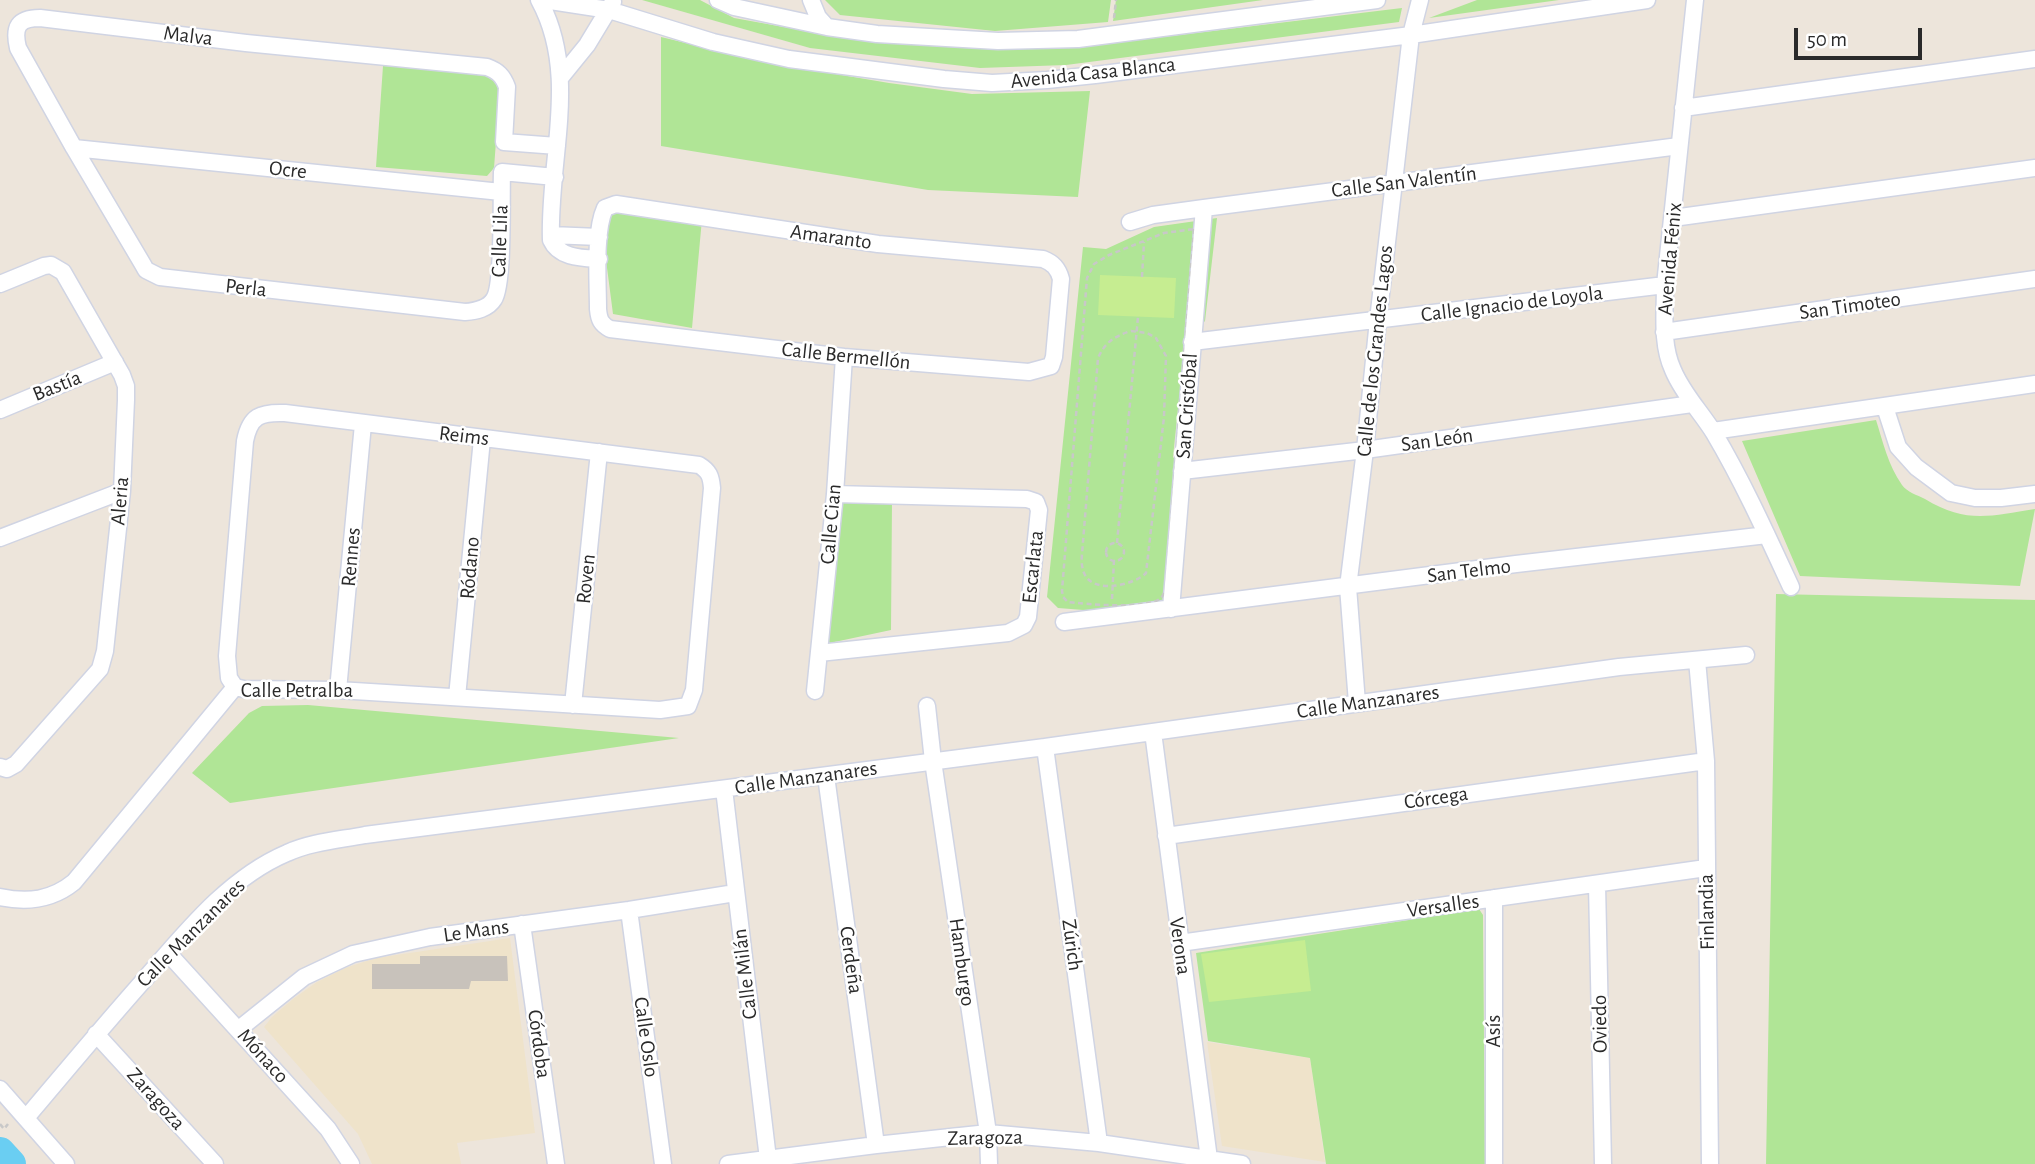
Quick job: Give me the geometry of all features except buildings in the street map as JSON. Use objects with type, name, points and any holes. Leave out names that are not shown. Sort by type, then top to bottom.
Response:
[{"type":"street","name":"Avenida Casa Blanca","points":[[542,0],[612,5],[713,42],[789,59],[992,83],[1095,75],[1411,35],[1647,0]]},
{"type":"street","points":[[542,0],[552,28],[561,77],[552,244],[575,257],[599,259]]},
{"type":"street","name":"Avenida Casa Blanca","points":[[718,0],[734,7],[827,27],[877,34],[1012,41],[1078,39],[1284,7],[1377,0]]},
{"type":"street","points":[[755,11],[769,0]]},
{"type":"street","points":[[811,0],[818,17],[827,27]]},
{"type":"street","name":"Calle de los Grandes Lagos","points":[[1357,703],[1348,587],[1411,35],[1420,0]]},
{"type":"street","name":"Avenida Fénix","points":[[1695,0],[1665,285],[1664,332],[1672,369],[1692,404],[1713,431],[1791,587]]},
{"type":"street","points":[[561,77],[587,45],[612,5]]},
{"type":"street","name":"Malva","points":[[74,148],[18,48],[16,30],[19,23],[28,18],[246,43],[477,65],[497,71],[505,80],[507,87],[504,142],[557,146]]},
{"type":"street","points":[[1683,108],[2035,59]]},
{"type":"street","name":"Calle San Valentín","points":[[1130,222],[1153,215],[1679,146]]},
{"type":"street","name":"Ocre","points":[[74,148],[501,192]]},
{"type":"street","name":"Perla","points":[[74,148],[142,263],[153,275],[168,279],[465,312],[488,306]]},
{"type":"street","points":[[1673,218],[2035,168]]},
{"type":"street","name":"Calle Lila","points":[[488,306],[496,298],[500,279],[502,172],[555,177]]},
{"type":"street","name":"Calle Bermellón","points":[[610,205],[603,213],[599,237],[599,318],[603,325],[620,331],[844,358],[1029,372],[1051,366],[1054,357],[1061,279],[1052,262]]},
{"type":"street","name":"Amaranto","points":[[610,205],[878,244],[1031,257],[1052,262]]},
{"type":"street","name":"San Cristóbal","points":[[1171,609],[1204,208]]},
{"type":"street","points":[[551,235],[599,237]]},
{"type":"street","name":"Aleria","points":[[0,284],[44,266],[51,265],[63,272],[126,386],[122,491],[106,651],[100,669],[16,764],[7,769],[0,767]]},
{"type":"street","name":"San Timoteo","points":[[1664,332],[2035,279]]},
{"type":"street","name":"Calle Ignacio de Loyola","points":[[1192,342],[1665,285]]},
{"type":"street","name":"Calle Cian","points":[[815,691],[835,494],[844,358]]},
{"type":"street","name":"Bastía","points":[[0,410],[115,362]]},
{"type":"street","points":[[1713,431],[2035,384]]},
{"type":"street","name":"San León","points":[[1182,471],[1365,450],[1692,404]]},
{"type":"street","points":[[1885,407],[1899,447],[1916,467],[1951,493],[1975,498],[2035,494]]},
{"type":"street","name":"Reims","points":[[235,687],[229,678],[227,656],[245,441],[252,420],[258,416],[276,413],[699,465],[707,470],[711,478],[694,690],[688,706]]},
{"type":"street","name":"Rennes","points":[[338,690],[363,424]]},
{"type":"street","name":"Ródano","points":[[457,697],[482,439]]},
{"type":"street","name":"Roven","points":[[573,705],[599,452]]},
{"type":"street","points":[[0,538],[122,491]]},
{"type":"street","name":"Escarlata","points":[[819,653],[1008,633],[1024,625],[1028,617],[1039,510],[1036,502],[1027,499],[835,494]]},
{"type":"street","name":"San Telmo","points":[[1064,622],[1767,535]]},
{"type":"street","name":"Calle Manzanares","points":[[26,1118],[96,1034],[220,898],[270,861],[308,845],[365,835],[1045,747],[1619,667],[1746,655]]},
{"type":"street","name":"Finlandia","points":[[1697,660],[1706,761],[1710,1164]]},
{"type":"street","name":"Calle Petralba","points":[[0,897],[40,899],[53,896],[74,883],[235,687],[338,690],[660,710],[688,706]]},
{"type":"street","name":"Hamburgo","points":[[927,706],[988,1133],[989,1164]]},
{"type":"street","name":"Verona","points":[[1153,732],[1209,1159]]},
{"type":"street","name":"Zúrich","points":[[1045,747],[1099,1143]]},
{"type":"street","name":"Córcega","points":[[1166,836],[1706,761]]},
{"type":"street","name":"Cerdeña","points":[[826,776],[876,1145]]},
{"type":"street","name":"Calle Milán","points":[[723,789],[768,1158]]},
{"type":"street","name":"Versalles","points":[[1180,943],[1706,868]]},
{"type":"street","name":"Oviedo","points":[[1597,884],[1602,1164]]},
{"type":"street","name":"Le Mans","points":[[239,1029],[304,976],[353,954],[430,937],[735,893]]},
{"type":"street","name":"Asís","points":[[1494,898],[1494,1164]]},
{"type":"street","name":"Calle Oslo","points":[[629,910],[663,1164]]},
{"type":"street","name":"Córdoba","points":[[522,924],[556,1164]]},
{"type":"street","name":"Mónaco","points":[[168,953],[328,1129],[351,1164]]},
{"type":"street","name":"Zaragoza","points":[[96,1034],[215,1164]]},
{"type":"street","points":[[0,1090],[66,1164]]},
{"type":"street","name":"Zaragoza","points":[[728,1164],[988,1133],[1099,1143],[1242,1164]]},
{"type":"path","points":[[1194,229],[1166,589],[1161,598],[1153,602],[1112,606],[1068,602],[1062,591],[1087,278],[1094,264],[1144,240],[1164,233],[1194,229]]},
{"type":"path","points":[[1142,277],[1144,240]]},
{"type":"path","points":[[1117,543],[1138,317]]},
{"type":"path","points":[[1136,331],[1147,333],[1163,346],[1166,356],[1164,417],[1146,573],[1128,584],[1112,586],[1092,583],[1087,579],[1081,564],[1098,358],[1102,348],[1118,335],[1136,331]]},
{"type":"path","points":[[1117,543],[1123,548],[1124,554],[1119,559],[1108,558],[1106,550],[1111,544],[1117,543]]},
{"type":"path","points":[[1112,606],[1114,560]]},
{"type":"shaded area","points":[[510,938],[535,1133],[457,1143],[461,1164],[372,1164],[358,1134],[264,1027],[293,999],[317,982],[345,968],[376,958]]},
{"type":"shaded area","points":[[1207,1042],[1310,1058],[1325,1162],[1222,1146]]},
{"type":"green space","points":[[642,0],[700,0],[734,18],[845,38],[998,50],[1105,44],[1402,8],[1399,22],[1066,65],[980,68],[810,48]]},
{"type":"green space","points":[[825,0],[1111,0],[1108,22],[995,31],[840,15]]},
{"type":"green space","points":[[1116,0],[1263,0],[1113,21]]},
{"type":"green space","points":[[1477,0],[1559,0],[1429,18]]},
{"type":"green space","points":[[661,37],[765,62],[972,94],[1090,91],[1078,197],[928,190],[661,146]]},
{"type":"green space","points":[[383,66],[484,72],[500,87],[494,168],[487,176],[376,167]]},
{"type":"green space","points":[[619,207],[702,219],[692,328],[613,314],[606,260],[606,218]]},
{"type":"green space","points":[[1217,218],[1205,321],[1185,342],[1173,457],[1189,476],[1180,587],[1158,605],[1109,612],[1058,608],[1047,597],[1083,247],[1106,249],[1154,227]]},
{"type":"green space","points":[[1100,275],[1176,278],[1174,318],[1098,315]]},
{"type":"green space","points":[[1876,420],[1893,470],[1909,491],[1940,507],[1966,515],[1991,516],[2035,509],[2020,586],[1800,576],[1742,441]]},
{"type":"green space","points":[[840,499],[892,501],[891,630],[825,644]]},
{"type":"green space","points":[[1776,594],[2035,600],[2035,1164],[1766,1164]]},
{"type":"green space","points":[[308,705],[679,738],[230,803],[192,773],[249,713],[262,706]]},
{"type":"green space","points":[[1479,909],[1483,915],[1485,1164],[1326,1164],[1310,1058],[1208,1041],[1196,953]]},
{"type":"green space","points":[[1305,940],[1311,991],[1209,1002],[1201,954]]},
{"type":"waterway","points":[[0,1152],[11,1164]]}]
